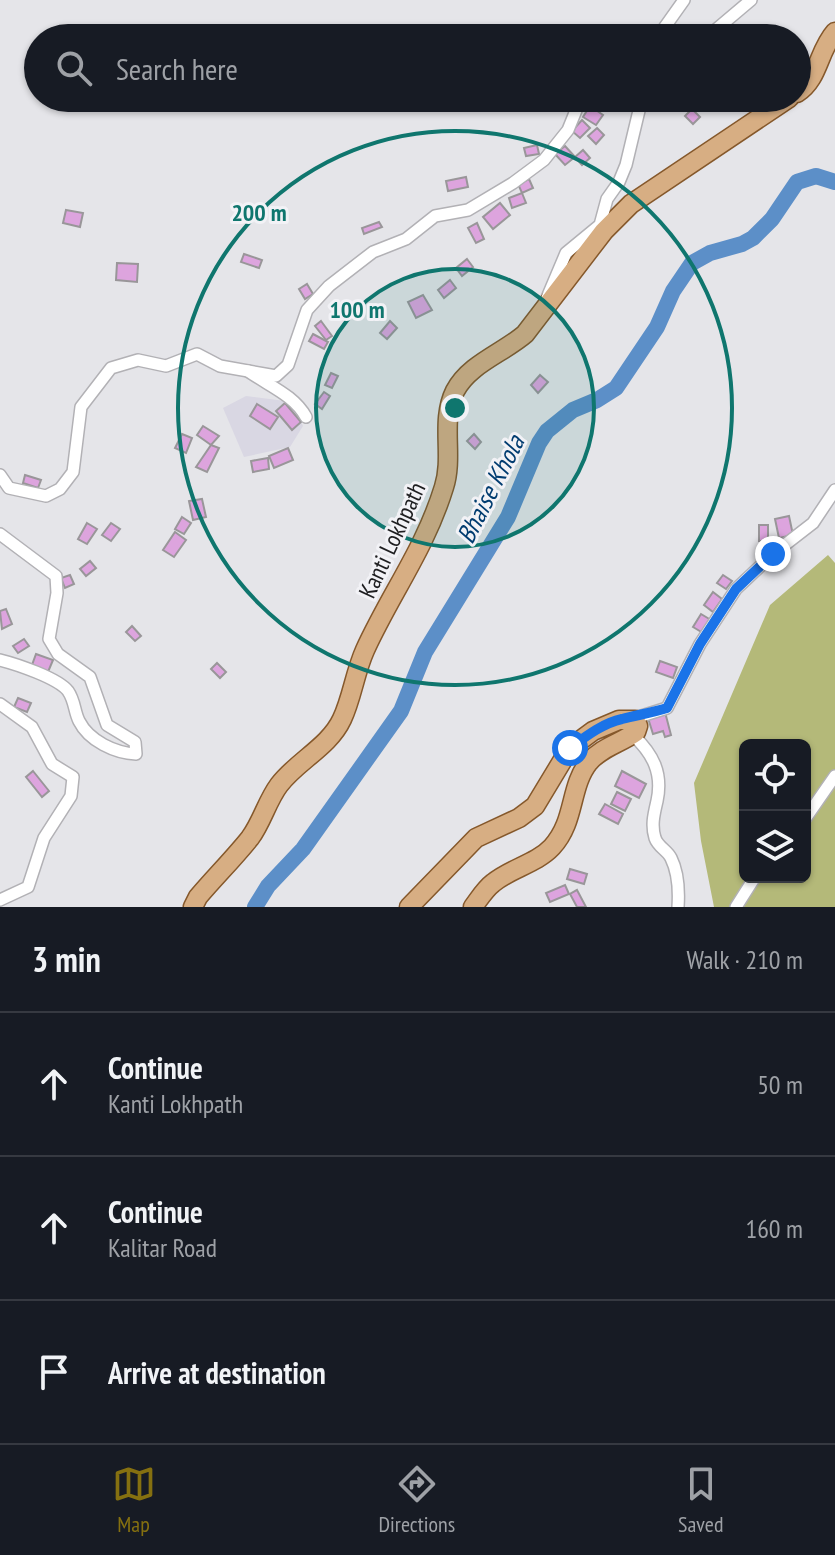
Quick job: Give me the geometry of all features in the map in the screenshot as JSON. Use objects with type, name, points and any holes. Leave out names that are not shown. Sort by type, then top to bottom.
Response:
[{"type":"main road","points":[[811,82],[823,49],[835,32]]},
{"type":"main road","name":"Kanti Lokhpath","points":[[193,907],[198,897],[251,836],[279,785],[323,744],[342,718],[365,650],[421,549],[435,515],[446,481],[448,418],[456,390],[465,377],[525,334],[604,231],[631,204],[768,112]]},
{"type":"main road","points":[[409,907],[476,838],[519,818],[535,806],[570,748],[593,731],[619,720],[632,727],[589,763],[577,787],[565,830],[547,853],[492,884],[473,907]]},
{"type":"street","points":[[667,24],[684,0]]},
{"type":"street","points":[[723,24],[751,0]]},
{"type":"street","points":[[0,475],[9,488],[46,496],[60,489],[73,472],[81,407],[111,368],[138,360],[166,366],[197,354],[220,366],[276,376],[288,365],[307,310],[329,286],[373,252],[406,239],[435,216],[468,210],[513,183],[544,160],[568,130],[575,112]]},
{"type":"street","points":[[543,311],[566,253],[600,225],[607,199],[626,165],[639,112]]},
{"type":"street","points":[[244,368],[298,402],[306,417]]},
{"type":"street","points":[[678,907],[675,872],[670,856],[656,843],[653,826],[658,769],[632,727],[667,708],[700,644],[736,589],[773,554],[813,523],[835,490]]},
{"type":"street","points":[[0,534],[56,576],[57,593],[49,639],[58,654],[90,677],[107,725],[135,742],[136,754],[114,751],[91,735],[78,720],[66,688],[21,666],[0,660]]},
{"type":"street","points":[[0,704],[32,727],[52,764],[73,777],[71,796],[44,838],[28,887],[0,900]]},
{"type":"street","points":[[811,811],[835,776]]},
{"type":"street","points":[[736,907],[751,883]]},
{"type":"shaded area","points":[[246,396],[293,402],[303,426],[290,447],[244,457],[223,408]]},
{"type":"green space","points":[[828,555],[835,563],[835,907],[714,907],[694,783],[770,605]]},
{"type":"building","points":[[586,112],[603,115],[596,125],[583,117]]},
{"type":"building","points":[[695,112],[700,117],[693,124],[685,116]]},
{"type":"building","points":[[582,120],[590,128],[580,138],[572,131]]},
{"type":"building","points":[[597,128],[604,135],[596,144],[588,136]]},
{"type":"building","points":[[537,145],[539,154],[526,156],[524,148]]},
{"type":"building","points":[[565,146],[575,157],[565,165],[555,154]]},
{"type":"building","points":[[583,150],[590,158],[582,165],[575,157]]},
{"type":"building","points":[[466,177],[468,187],[448,191],[446,181]]},
{"type":"building","points":[[529,179],[533,188],[522,193],[518,184]]},
{"type":"building","points":[[522,193],[526,203],[512,208],[509,198]]},
{"type":"building","points":[[500,203],[510,215],[493,229],[483,217]]},
{"type":"building","points":[[66,210],[83,213],[80,227],[63,223]]},
{"type":"building","points":[[379,222],[382,227],[364,234],[362,228]]},
{"type":"building","points":[[477,223],[484,239],[476,243],[468,228]]},
{"type":"building","points":[[244,254],[262,260],[259,268],[241,262]]},
{"type":"building","points":[[467,259],[473,267],[462,276],[456,268]]},
{"type":"building","points":[[117,263],[138,264],[137,282],[116,280]]},
{"type":"building","points":[[450,280],[456,288],[444,298],[438,290]]},
{"type":"building","points":[[307,284],[313,294],[305,299],[299,289]]},
{"type":"building","points":[[423,295],[432,310],[416,318],[408,302]]},
{"type":"building","points":[[321,321],[332,336],[326,340],[315,326]]},
{"type":"building","points":[[390,321],[397,328],[387,339],[380,333]]},
{"type":"building","points":[[313,334],[328,342],[324,349],[309,341]]},
{"type":"building","points":[[331,373],[338,376],[332,388],[325,385]]},
{"type":"building","points":[[540,375],[548,382],[538,393],[531,385]]},
{"type":"building","points":[[324,392],[330,396],[322,409],[315,404]]},
{"type":"building","points":[[285,403],[301,422],[292,430],[276,411]]},
{"type":"building","points":[[257,404],[278,417],[270,429],[250,416]]},
{"type":"building","points":[[203,426],[219,436],[211,445],[197,435]]},
{"type":"building","points":[[182,434],[192,438],[186,453],[175,448]]},
{"type":"building","points":[[474,434],[481,442],[475,449],[467,441]]},
{"type":"building","points":[[211,445],[219,448],[207,472],[196,467]]},
{"type":"building","points":[[288,448],[293,460],[274,468],[269,456]]},
{"type":"building","points":[[268,458],[269,469],[253,472],[251,461]]},
{"type":"building","points":[[25,475],[41,480],[38,488],[23,483]]},
{"type":"building","points":[[202,499],[206,517],[193,520],[189,501]]},
{"type":"building","points":[[789,516],[793,535],[779,538],[775,519]]},
{"type":"building","points":[[182,517],[191,523],[184,534],[175,529]]},
{"type":"building","points":[[87,523],[97,529],[87,544],[78,539]]},
{"type":"building","points":[[111,523],[120,529],[111,541],[102,535]]},
{"type":"building","points":[[759,525],[768,525],[768,541],[759,541]]},
{"type":"building","points":[[175,532],[186,540],[174,557],[163,550]]},
{"type":"building","points":[[90,561],[96,568],[86,576],[80,569]]},
{"type":"building","points":[[70,575],[74,584],[65,588],[61,578]]},
{"type":"building","points":[[723,575],[732,581],[726,589],[717,583]]},
{"type":"building","points":[[713,592],[722,599],[713,612],[704,605]]},
{"type":"building","points":[[6,609],[12,624],[2,629],[0,611]]},
{"type":"building","points":[[701,614],[711,620],[703,633],[693,627]]},
{"type":"building","points":[[132,626],[141,636],[135,641],[126,632]]},
{"type":"building","points":[[24,639],[29,646],[18,653],[13,646]]},
{"type":"building","points":[[36,654],[53,660],[48,672],[32,665]]},
{"type":"building","points":[[660,661],[677,667],[673,678],[656,672]]},
{"type":"building","points":[[217,663],[226,672],[220,678],[211,669]]},
{"type":"building","points":[[18,698],[31,703],[27,712],[14,707]]},
{"type":"building","points":[[665,712],[671,735],[665,737],[663,731],[653,734],[648,718]]},
{"type":"building","points":[[33,771],[49,791],[42,797],[26,777]]},
{"type":"building","points":[[622,771],[646,784],[639,798],[615,786]]},
{"type":"building","points":[[617,792],[631,799],[625,811],[611,804]]},
{"type":"building","points":[[605,804],[623,814],[618,824],[599,814]]},
{"type":"building","points":[[570,869],[587,874],[584,884],[567,879]]},
{"type":"building","points":[[565,885],[569,894],[550,902],[546,893]]},
{"type":"building","points":[[577,890],[586,907],[577,907],[570,894]]},
{"type":"waterway","name":"Bhaise Khola","points":[[255,907],[268,886],[303,849],[401,711],[425,652],[508,517],[547,431],[573,410],[616,388],[657,327],[673,291],[692,263],[710,253],[753,238],[772,219],[797,182],[816,176],[835,182]]},
{"type":"route","points":[[570,748],[593,731],[619,720],[667,708],[700,644],[736,589],[773,554]]}]
